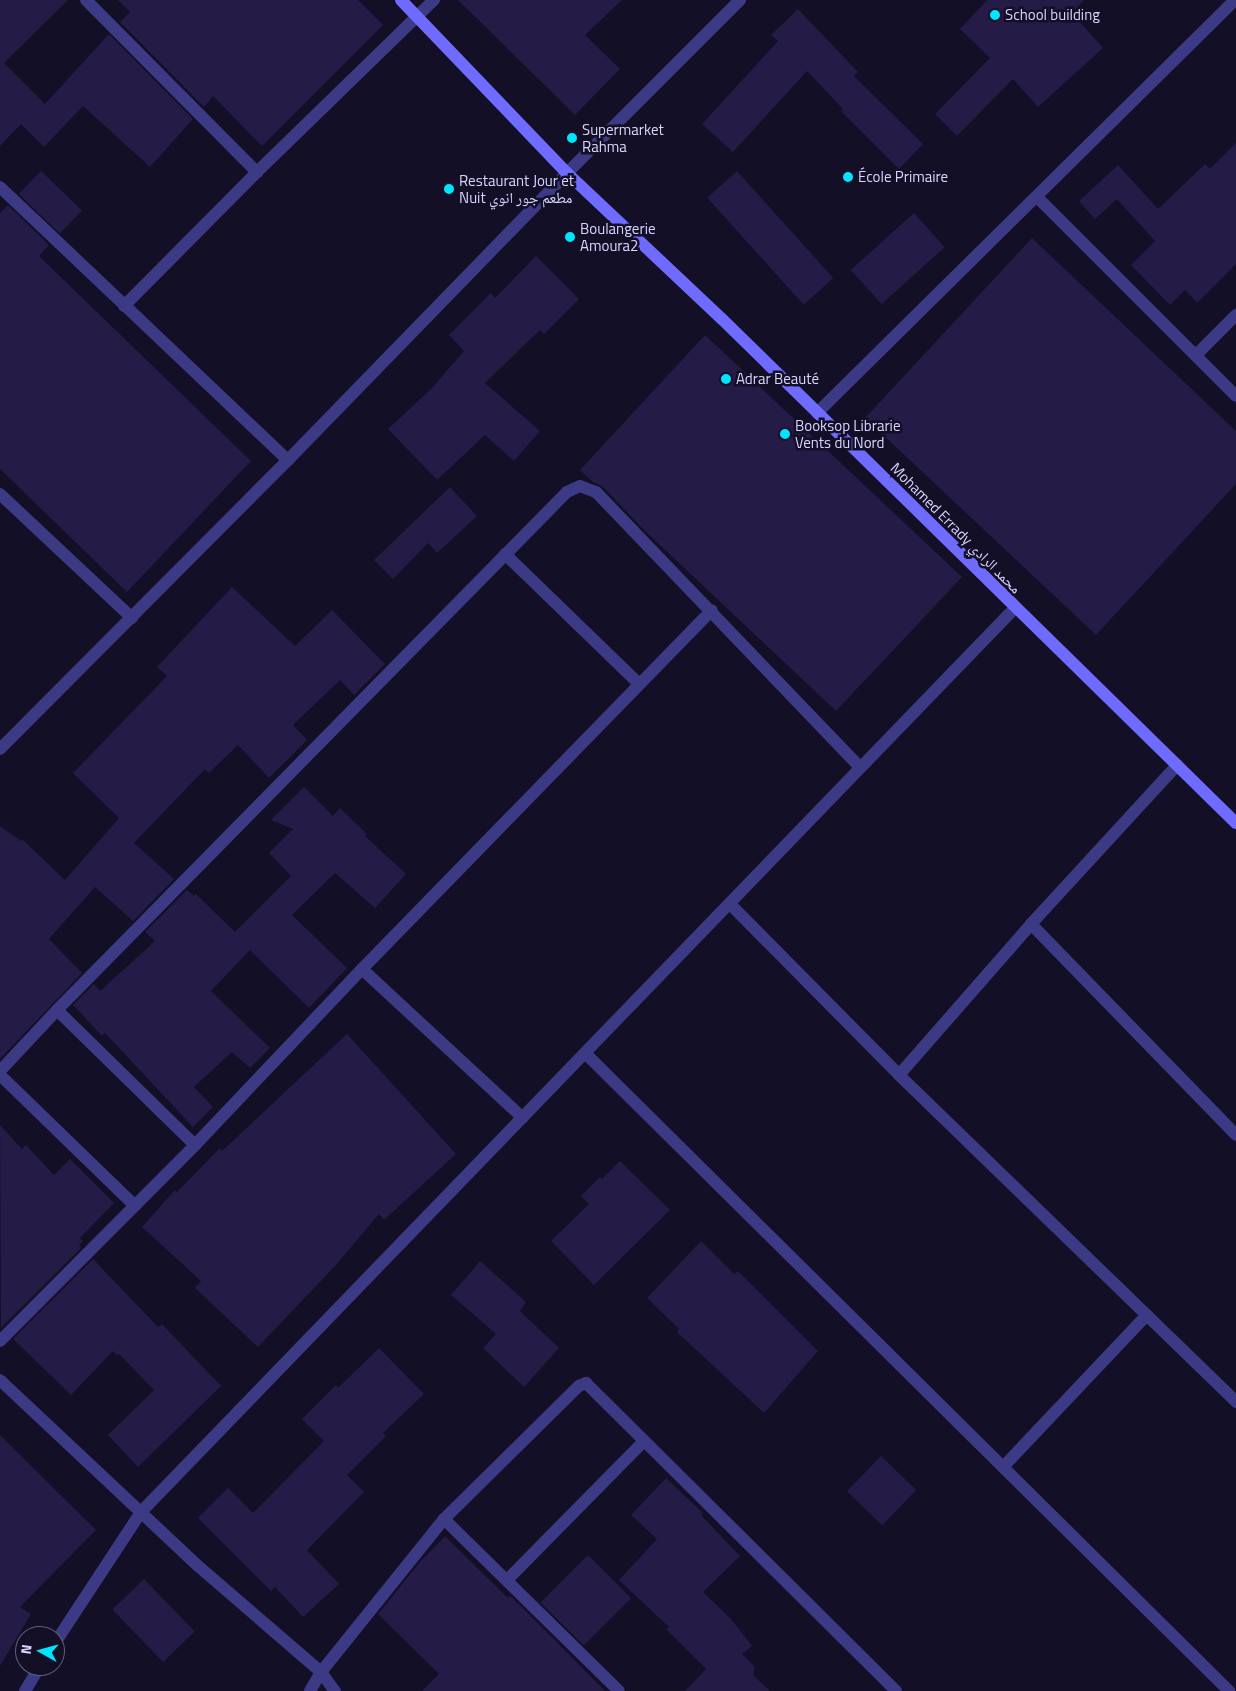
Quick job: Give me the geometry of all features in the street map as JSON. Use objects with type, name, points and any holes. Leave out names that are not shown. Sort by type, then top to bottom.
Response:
[{"type":"street","points":[[86,0],[257,172]]},
{"type":"street","name":"Mohamed Errady محمد الرادي","points":[[401,0],[567,172],[817,413],[1236,823]]},
{"type":"street","points":[[124,306],[257,172],[434,0]]},
{"type":"street","points":[[0,749],[288,460],[567,172],[740,0]]},
{"type":"street","points":[[817,413],[1236,0]]},
{"type":"street","points":[[0,186],[288,460]]},
{"type":"street","points":[[1037,197],[1236,396]]},
{"type":"street","points":[[1196,355],[1236,315]]},
{"type":"street","points":[[135,1206],[0,1073],[57,1010],[567,492],[580,486],[596,492],[712,610],[860,767]]},
{"type":"street","points":[[0,494],[132,618]]},
{"type":"street","points":[[505,554],[639,684]]},
{"type":"street","points":[[65,1628],[141,1512],[1015,608]]},
{"type":"street","points":[[0,1341],[195,1145],[362,969],[712,610]]},
{"type":"street","points":[[899,1075],[1031,924],[1177,765]]},
{"type":"street","points":[[730,904],[899,1075],[1236,1402]]},
{"type":"street","points":[[1031,924],[1236,1135]]},
{"type":"street","points":[[362,969],[523,1118]]},
{"type":"street","points":[[57,1010],[195,1145]]},
{"type":"street","points":[[585,1053],[1004,1466],[1228,1691]]},
{"type":"street","points":[[1004,1466],[1147,1315]]},
{"type":"street","points":[[0,1380],[197,1565],[321,1672],[335,1691]]},
{"type":"street","points":[[310,1691],[321,1672],[444,1519],[579,1386],[586,1383],[592,1386],[643,1442],[896,1691]]},
{"type":"street","points":[[507,1580],[643,1442]]},
{"type":"street","points":[[444,1519],[619,1691]]},
{"type":"street","points":[[25,1691],[34,1676]]},
{"type":"building","points":[[0,0],[68,0],[4,63],[45,104],[109,34],[193,119],[150,167],[83,106],[44,147],[21,124],[0,146]]},
{"type":"building","points":[[118,0],[358,0],[383,25],[262,146],[213,96],[204,107],[120,22],[130,12]]},
{"type":"building","points":[[458,0],[622,0],[585,35],[620,69],[575,115]]},
{"type":"building","points":[[987,0],[1084,0],[1072,13],[1103,48],[1038,107],[1013,79],[957,136],[935,114],[990,58],[960,29]]},
{"type":"building","points":[[798,9],[858,72],[854,76],[923,144],[899,169],[841,111],[843,109],[807,71],[733,152],[702,124],[778,41],[771,35]]},
{"type":"building","points":[[1236,143],[1236,264],[1197,303],[1185,290],[1170,305],[1131,265],[1155,241],[1117,199],[1095,219],[1079,201],[1118,165],[1158,209],[1205,164],[1210,169]]},
{"type":"building","points":[[41,171],[82,211],[60,234],[19,194]]},
{"type":"building","points":[[737,171],[833,278],[804,305],[707,198]]},
{"type":"building","points":[[8,205],[49,245],[39,256],[251,461],[127,592],[0,469],[0,213]]},
{"type":"building","points":[[914,213],[945,247],[882,304],[851,270]]},
{"type":"building","points":[[1032,238],[1236,431],[1236,484],[1096,635],[865,418]]},
{"type":"building","points":[[536,256],[579,299],[544,334],[540,330],[485,383],[540,431],[514,461],[485,435],[437,480],[388,429],[432,388],[464,351],[449,335],[491,293],[495,298]]},
{"type":"building","points":[[705,335],[962,577],[836,711],[644,530],[602,486],[593,482],[580,470]]},
{"type":"building","points":[[450,487],[477,516],[437,553],[428,543],[393,579],[374,560]]},
{"type":"building","points":[[232,587],[295,646],[332,610],[385,664],[354,695],[340,680],[293,725],[307,740],[269,778],[238,745],[209,773],[205,769],[134,843],[174,879],[133,921],[95,887],[49,939],[82,973],[0,1059],[0,826],[21,841],[22,839],[65,880],[119,818],[73,773],[167,676],[157,667]]},
{"type":"building","points":[[304,787],[333,816],[340,808],[367,834],[365,836],[406,874],[375,908],[335,873],[292,915],[347,968],[309,1008],[250,950],[211,991],[270,1048],[250,1068],[232,1052],[194,1087],[213,1107],[193,1127],[105,1033],[102,1036],[73,1005],[94,984],[100,991],[155,941],[145,932],[187,890],[194,896],[196,894],[235,932],[291,876],[269,853],[293,829],[271,820]]},
{"type":"building","points":[[347,1034],[456,1154],[384,1220],[379,1214],[336,1265],[258,1347],[195,1288],[201,1281],[142,1227],[175,1190],[177,1192],[220,1148],[222,1151]]},
{"type":"building","points":[[0,1125],[22,1149],[26,1145],[54,1175],[70,1159],[114,1203],[80,1238],[83,1241],[79,1245],[81,1248],[1,1328]]},
{"type":"building","points":[[620,1161],[670,1210],[594,1285],[551,1241],[589,1204],[581,1196]]},
{"type":"building","points":[[701,1241],[734,1274],[738,1271],[818,1351],[764,1413],[677,1332],[679,1329],[647,1298]]},
{"type":"building","points":[[93,1259],[158,1327],[162,1324],[221,1386],[138,1467],[108,1435],[154,1390],[119,1354],[117,1355],[113,1351],[71,1395],[13,1339]]},
{"type":"building","points":[[480,1261],[526,1302],[520,1311],[559,1348],[524,1387],[483,1348],[496,1334],[451,1295]]},
{"type":"building","points":[[379,1348],[424,1394],[383,1433],[386,1436],[347,1475],[364,1492],[307,1550],[339,1584],[303,1617],[275,1587],[271,1591],[198,1518],[228,1488],[253,1513],[324,1441],[302,1419],[336,1385],[338,1388]]},
{"type":"building","points":[[0,1435],[96,1530],[20,1607],[31,1614],[24,1626],[15,1626],[15,1641],[0,1666]]},
{"type":"building","points":[[881,1456],[916,1490],[882,1525],[847,1491]]},
{"type":"building","points":[[666,1478],[703,1513],[701,1515],[740,1556],[703,1592],[731,1619],[752,1646],[742,1654],[755,1667],[753,1675],[770,1691],[685,1691],[706,1669],[666,1629],[669,1627],[619,1580],[657,1539],[631,1515]]},
{"type":"building","points":[[445,1536],[508,1598],[510,1596],[521,1606],[605,1691],[422,1691],[439,1674],[378,1614],[420,1562]]},
{"type":"building","points":[[588,1555],[631,1598],[584,1646],[541,1602]]},
{"type":"building","points":[[144,1579],[195,1632],[163,1662],[112,1610]]},
{"type":"place","name":"School building","points":[[995,15]]},
{"type":"place","name":"Supermarket Rahma","points":[[572,138]]},
{"type":"place","name":"École Primaire","points":[[848,177]]},
{"type":"place","name":"Restaurant Jour et Nuit مطعم جور انوي","points":[[449,189]]},
{"type":"place","name":"Boulangerie Amoura2","points":[[570,237]]},
{"type":"place","name":"Adrar Beauté","points":[[726,379]]},
{"type":"place","name":"Booksop Librarie Vents du Nord","points":[[785,434]]}]
